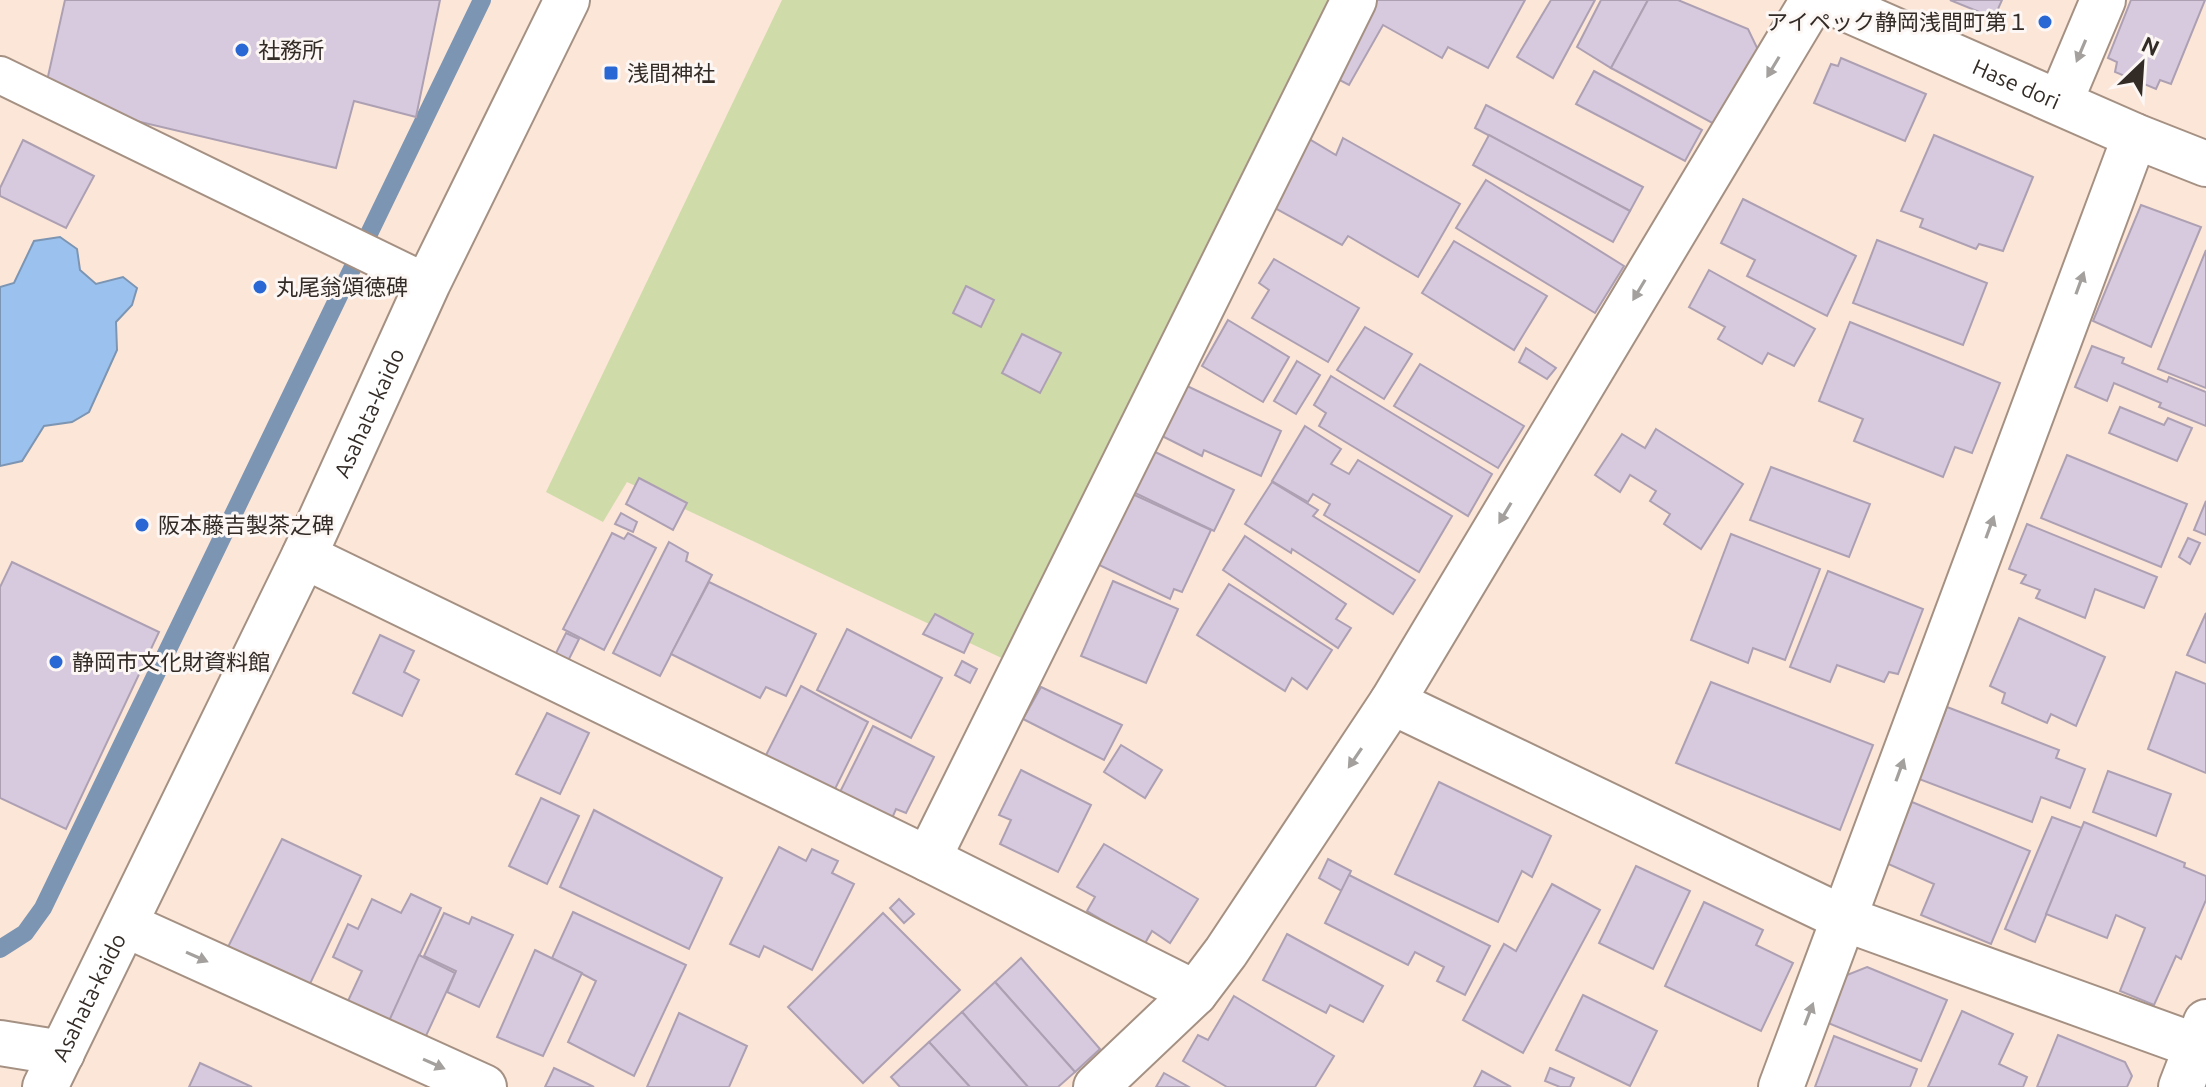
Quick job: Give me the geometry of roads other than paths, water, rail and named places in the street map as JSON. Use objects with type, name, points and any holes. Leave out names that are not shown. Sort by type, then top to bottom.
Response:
[{"type":"street","name":"Asahata-kaido","points":[[54,1070],[304,556],[428,283],[567,0]]},
{"type":"street","points":[[928,859],[1354,0]]},
{"type":"street","points":[[1096,1087],[1195,993],[1226,952],[1392,702],[1813,0]]},
{"type":"street","name":"Hase dori","points":[[1826,0],[2135,136],[2206,164]]},
{"type":"street","points":[[2060,102],[2103,0]]},
{"type":"street","points":[[1781,1087],[2135,136]]},
{"type":"street","points":[[304,556],[928,859],[1195,993]]},
{"type":"street","points":[[1392,702],[1845,919],[2201,1034],[2181,1087]]},
{"type":"street","points":[[126,925],[484,1087]]},
{"type":"street","points":[[0,1043],[54,1070]]},
{"type":"lane","points":[[0,75],[428,283]]},
{"type":"water","points":[[60,237],[77,249],[80,270],[96,284],[123,277],[137,288],[132,305],[116,322],[117,350],[89,412],[72,422],[44,426],[22,461],[0,466],[0,287],[14,283],[34,241]]},
{"type":"waterway","points":[[0,949],[25,933],[43,908],[482,0]]},
{"type":"place","name":"アイペック静岡浅間町第１","points":[[2045,22]]},
{"type":"place","name":"社務所","points":[[242,50]]},
{"type":"place","name":"浅間神社","points":[[611,73]]},
{"type":"place","name":"丸尾翁頌徳碑","points":[[260,287]]},
{"type":"place","name":"阪本藤吉製茶之碑","points":[[142,525]]},
{"type":"place","name":"静岡市文化財資料館","points":[[56,662]]}]
